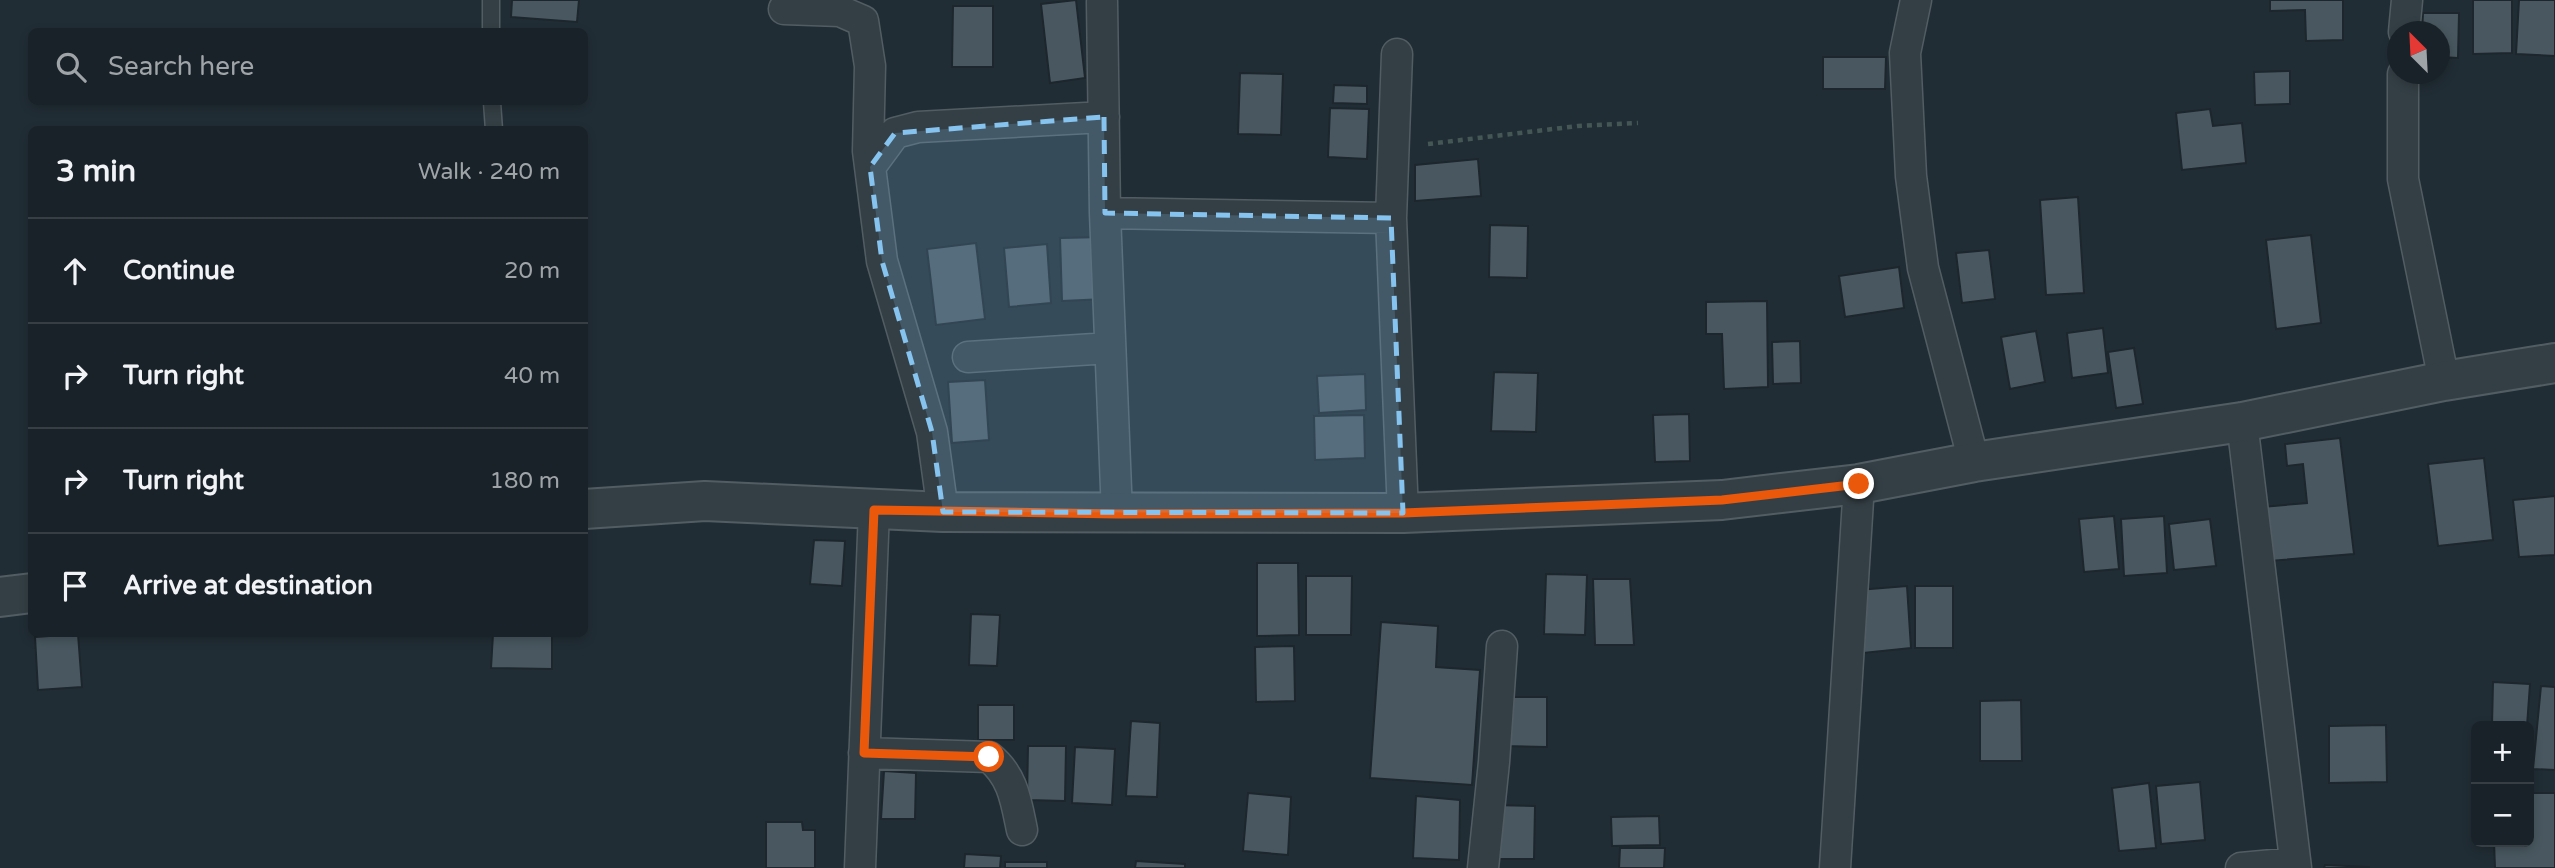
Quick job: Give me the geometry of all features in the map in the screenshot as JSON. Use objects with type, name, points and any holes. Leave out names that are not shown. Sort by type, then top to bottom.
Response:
[{"type":"street","points":[[1916,0],[1905,53],[1911,176],[1923,268],[1975,462]]},
{"type":"street","points":[[2405,21],[2407,0]]},
{"type":"street","points":[[1102,2],[1105,213],[1117,514]]},
{"type":"street","points":[[784,9],[840,11],[863,21],[870,66],[870,167],[882,261],[932,432],[943,512]]},
{"type":"street","points":[[1397,54],[1391,218],[1403,513]]},
{"type":"street","points":[[2403,84],[2403,179],[2444,381]]},
{"type":"street","points":[[870,167],[895,133],[918,127],[1104,117]]},
{"type":"street","points":[[1105,213],[1391,218]]},
{"type":"street","points":[[968,357],[1110,348]]},
{"type":"street","points":[[588,509],[705,502],[943,512],[1403,513],[1722,500],[1859,484],[1975,462],[2242,422],[2444,381],[2555,363]]},
{"type":"street","points":[[2242,422],[2295,865],[2242,868]]},
{"type":"street","points":[[1835,868],[1859,484]]},
{"type":"street","points":[[860,868],[874,510]]},
{"type":"street","points":[[0,597],[28,594]]},
{"type":"street","points":[[1483,868],[1502,646]]},
{"type":"street","points":[[864,753],[989,757],[1002,767],[1010,784],[1022,830]]},
{"type":"lane","points":[[491,0],[491,28]]},
{"type":"lane","points":[[492,105],[494,126]]},
{"type":"path","points":[[1392,148],[1578,126],[1638,123]]},
{"type":"highlighted area","points":[[1104,117],[1105,213],[1391,218],[1403,513],[943,512],[932,432],[882,261],[870,167],[895,133]]},
{"type":"building","points":[[512,0],[579,0],[577,22],[511,17]]},
{"type":"building","points":[[1076,0],[1085,78],[1050,83],[1041,4]]},
{"type":"building","points":[[2270,0],[2343,0],[2343,40],[2306,41],[2305,10],[2270,11]]},
{"type":"building","points":[[2473,0],[2512,0],[2512,53],[2473,54]]},
{"type":"building","points":[[2519,0],[2555,0],[2555,56],[2516,54]]},
{"type":"building","points":[[953,6],[993,6],[993,67],[952,67]]},
{"type":"building","points":[[2423,13],[2459,13],[2458,58],[2450,58],[2450,21],[2423,21]]},
{"type":"building","points":[[1823,57],[1886,57],[1885,89],[1823,89]]},
{"type":"building","points":[[2290,71],[2290,104],[2255,105],[2254,72]]},
{"type":"building","points":[[1240,73],[1283,74],[1281,135],[1238,134]]},
{"type":"building","points":[[1334,85],[1367,86],[1367,104],[1333,103]]},
{"type":"building","points":[[1330,108],[1369,109],[1367,159],[1328,157]]},
{"type":"building","points":[[2210,109],[2213,126],[2242,123],[2246,163],[2182,170],[2176,113]]},
{"type":"building","points":[[1478,159],[1481,196],[1415,201],[1415,165]]},
{"type":"building","points":[[2078,197],[2084,293],[2046,295],[2040,200]]},
{"type":"building","points":[[1490,225],[1528,226],[1527,278],[1489,277]]},
{"type":"building","points":[[2311,235],[2321,323],[2276,329],[2266,240]]},
{"type":"building","points":[[1103,237],[1105,299],[1062,301],[1060,238]]},
{"type":"building","points":[[976,243],[985,319],[936,325],[927,249]]},
{"type":"building","points":[[1047,244],[1051,303],[1009,307],[1004,248]]},
{"type":"building","points":[[1989,250],[1995,299],[1962,303],[1956,253]]},
{"type":"building","points":[[1899,267],[1904,308],[1845,317],[1839,276]]},
{"type":"building","points":[[1767,301],[1768,387],[1724,389],[1722,334],[1706,334],[1706,302]]},
{"type":"building","points":[[2103,328],[2108,373],[2072,378],[2067,333]]},
{"type":"building","points":[[2036,331],[2045,382],[2010,389],[2001,337]]},
{"type":"building","points":[[1800,341],[1801,383],[1773,384],[1772,342]]},
{"type":"building","points":[[2134,348],[2143,404],[2116,408],[2108,352]]},
{"type":"building","points":[[1494,372],[1538,373],[1536,432],[1491,431]]},
{"type":"building","points":[[1365,374],[1366,410],[1319,413],[1317,376]]},
{"type":"building","points":[[985,380],[989,440],[952,443],[948,382]]},
{"type":"building","points":[[1689,414],[1690,461],[1655,462],[1653,415]]},
{"type":"building","points":[[1364,415],[1365,458],[1315,460],[1314,416]]},
{"type":"building","points":[[2340,438],[2354,554],[2269,561],[2262,507],[2307,503],[2303,464],[2287,466],[2285,444]]},
{"type":"building","points":[[2484,458],[2493,540],[2438,546],[2428,464]]},
{"type":"building","points":[[2555,496],[2555,555],[2519,557],[2513,500]]},
{"type":"building","points":[[2114,516],[2119,569],[2084,572],[2079,519]]},
{"type":"building","points":[[2164,516],[2167,573],[2124,576],[2121,519]]},
{"type":"building","points":[[2210,519],[2216,566],[2174,570],[2169,524]]},
{"type":"building","points":[[814,540],[845,541],[842,586],[810,584]]},
{"type":"building","points":[[1257,563],[1298,563],[1299,635],[1257,636]]},
{"type":"building","points":[[1546,574],[1587,575],[1585,635],[1544,634]]},
{"type":"building","points":[[1306,576],[1352,576],[1351,635],[1306,635]]},
{"type":"building","points":[[1593,579],[1630,579],[1634,645],[1595,645]]},
{"type":"building","points":[[1907,586],[1911,648],[1863,653],[1858,590]]},
{"type":"building","points":[[1915,586],[1953,586],[1953,648],[1915,648]]},
{"type":"building","points":[[971,614],[1000,615],[997,666],[969,665]]},
{"type":"building","points":[[1381,622],[1438,626],[1436,667],[1480,670],[1472,785],[1370,778]]},
{"type":"building","points":[[35,637],[78,637],[82,687],[38,690]]},
{"type":"building","points":[[493,637],[552,637],[552,669],[491,668]]},
{"type":"building","points":[[1294,646],[1295,701],[1256,702],[1255,647]]},
{"type":"building","points":[[2493,682],[2530,684],[2527,721],[2492,721]]},
{"type":"building","points":[[2541,686],[2555,687],[2555,770],[2534,769]]},
{"type":"building","points":[[1503,697],[1547,697],[1547,747],[1501,746]]},
{"type":"building","points":[[2021,700],[2022,761],[1980,761],[1980,701]]},
{"type":"building","points":[[978,705],[1014,705],[1014,740],[978,740]]},
{"type":"building","points":[[1131,721],[1160,723],[1157,797],[1126,796]]},
{"type":"building","points":[[2386,725],[2387,782],[2329,783],[2329,726]]},
{"type":"building","points":[[1028,746],[1066,746],[1065,801],[1027,800]]},
{"type":"building","points":[[1075,747],[1115,749],[1112,805],[1072,803]]},
{"type":"building","points":[[884,771],[916,773],[915,819],[881,819]]},
{"type":"building","points":[[2200,782],[2205,840],[2161,844],[2156,786]]},
{"type":"building","points":[[2149,783],[2156,848],[2119,851],[2112,788]]},
{"type":"building","points":[[1248,793],[1291,797],[1288,855],[1243,851]]},
{"type":"building","points":[[2534,793],[2555,793],[2555,868],[2495,868],[2494,847],[2534,847]]},
{"type":"building","points":[[1416,796],[1460,800],[1459,860],[1413,858]]},
{"type":"building","points":[[1492,805],[1535,806],[1534,859],[1491,859]]},
{"type":"building","points":[[1659,816],[1660,845],[1612,846],[1611,817]]},
{"type":"building","points":[[766,822],[802,822],[803,830],[815,830],[815,868],[766,868]]},
{"type":"building","points":[[1620,848],[1665,848],[1664,868],[1619,868]]},
{"type":"building","points":[[965,854],[1001,856],[1000,868],[964,868]]},
{"type":"building","points":[[1136,861],[1185,864],[1185,868],[1135,868]]},
{"type":"building","points":[[1005,862],[1047,862],[1047,868],[1005,868]]},
{"type":"building","points":[[2325,865],[2369,867],[2369,868],[2324,868]]},
{"type":"route","points":[[989,757],[864,753],[874,510],[1117,514],[1403,513],[1722,500],[1859,484]]}]
